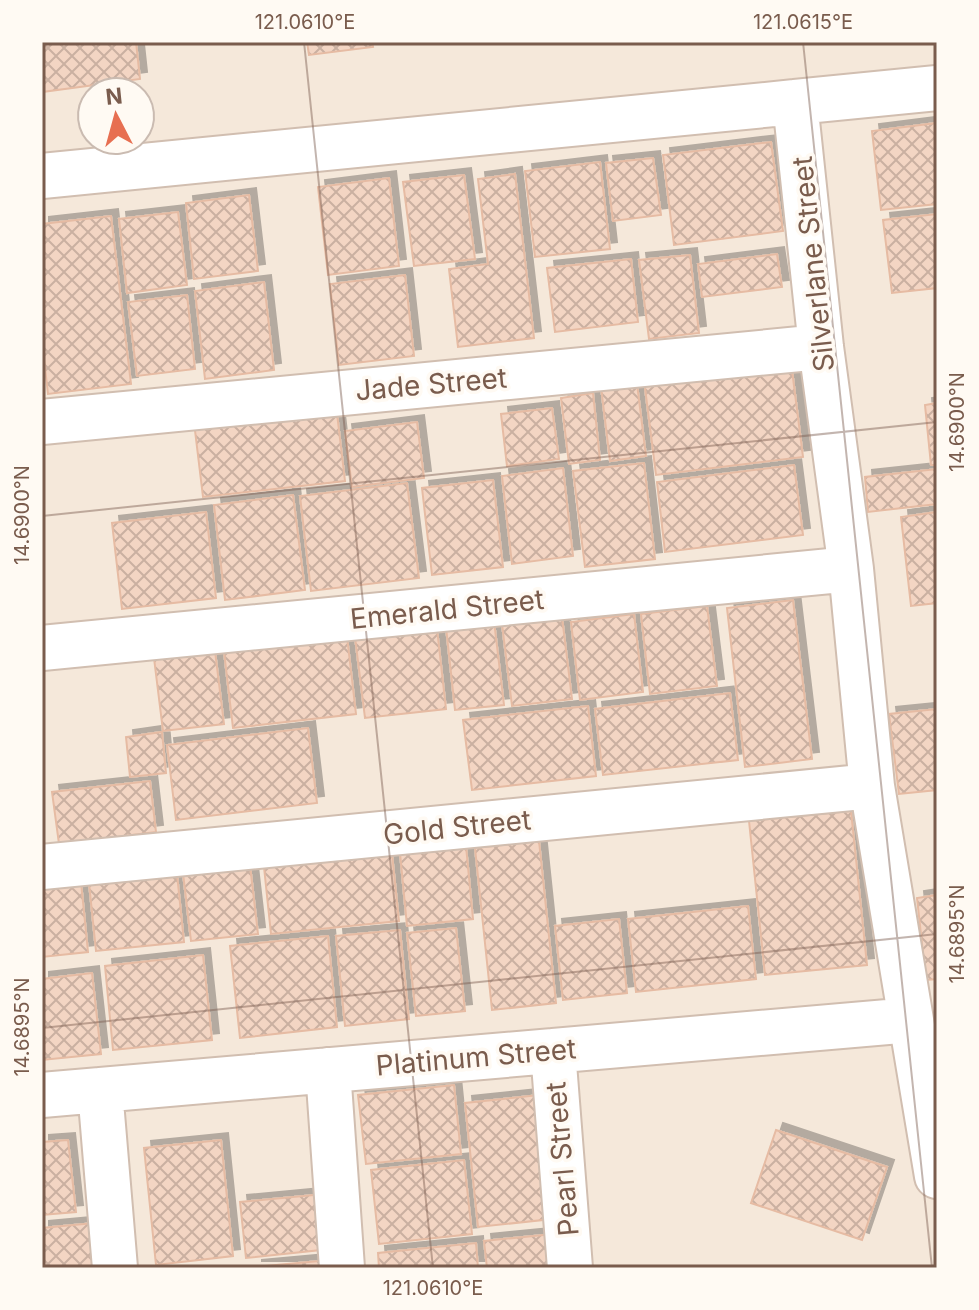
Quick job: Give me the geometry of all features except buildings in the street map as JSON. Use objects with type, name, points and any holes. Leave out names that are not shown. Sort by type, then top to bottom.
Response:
[{"type":"street","points":[[42,176],[937,88]]},
{"type":"street","name":"Silverlane Street","points":[[795,102],[821,347],[851,569],[872,786],[937,1176]]},
{"type":"street","name":"Jade Street","points":[[42,422],[821,347]]},
{"type":"street","name":"Emerald Street","points":[[42,648],[851,569]]},
{"type":"street","name":"Gold Street","points":[[42,867],[872,786]]},
{"type":"street","name":"Platinum Street","points":[[42,1095],[911,1020]]},
{"type":"street","name":"Pearl Street","points":[[553,1051],[570,1268]]},
{"type":"street","points":[[328,1070],[342,1268]]},
{"type":"street","points":[[100,1090],[115,1268]]},
{"type":"shaded area","points":[[42,42],[937,42],[937,1268],[42,1268]]}]
